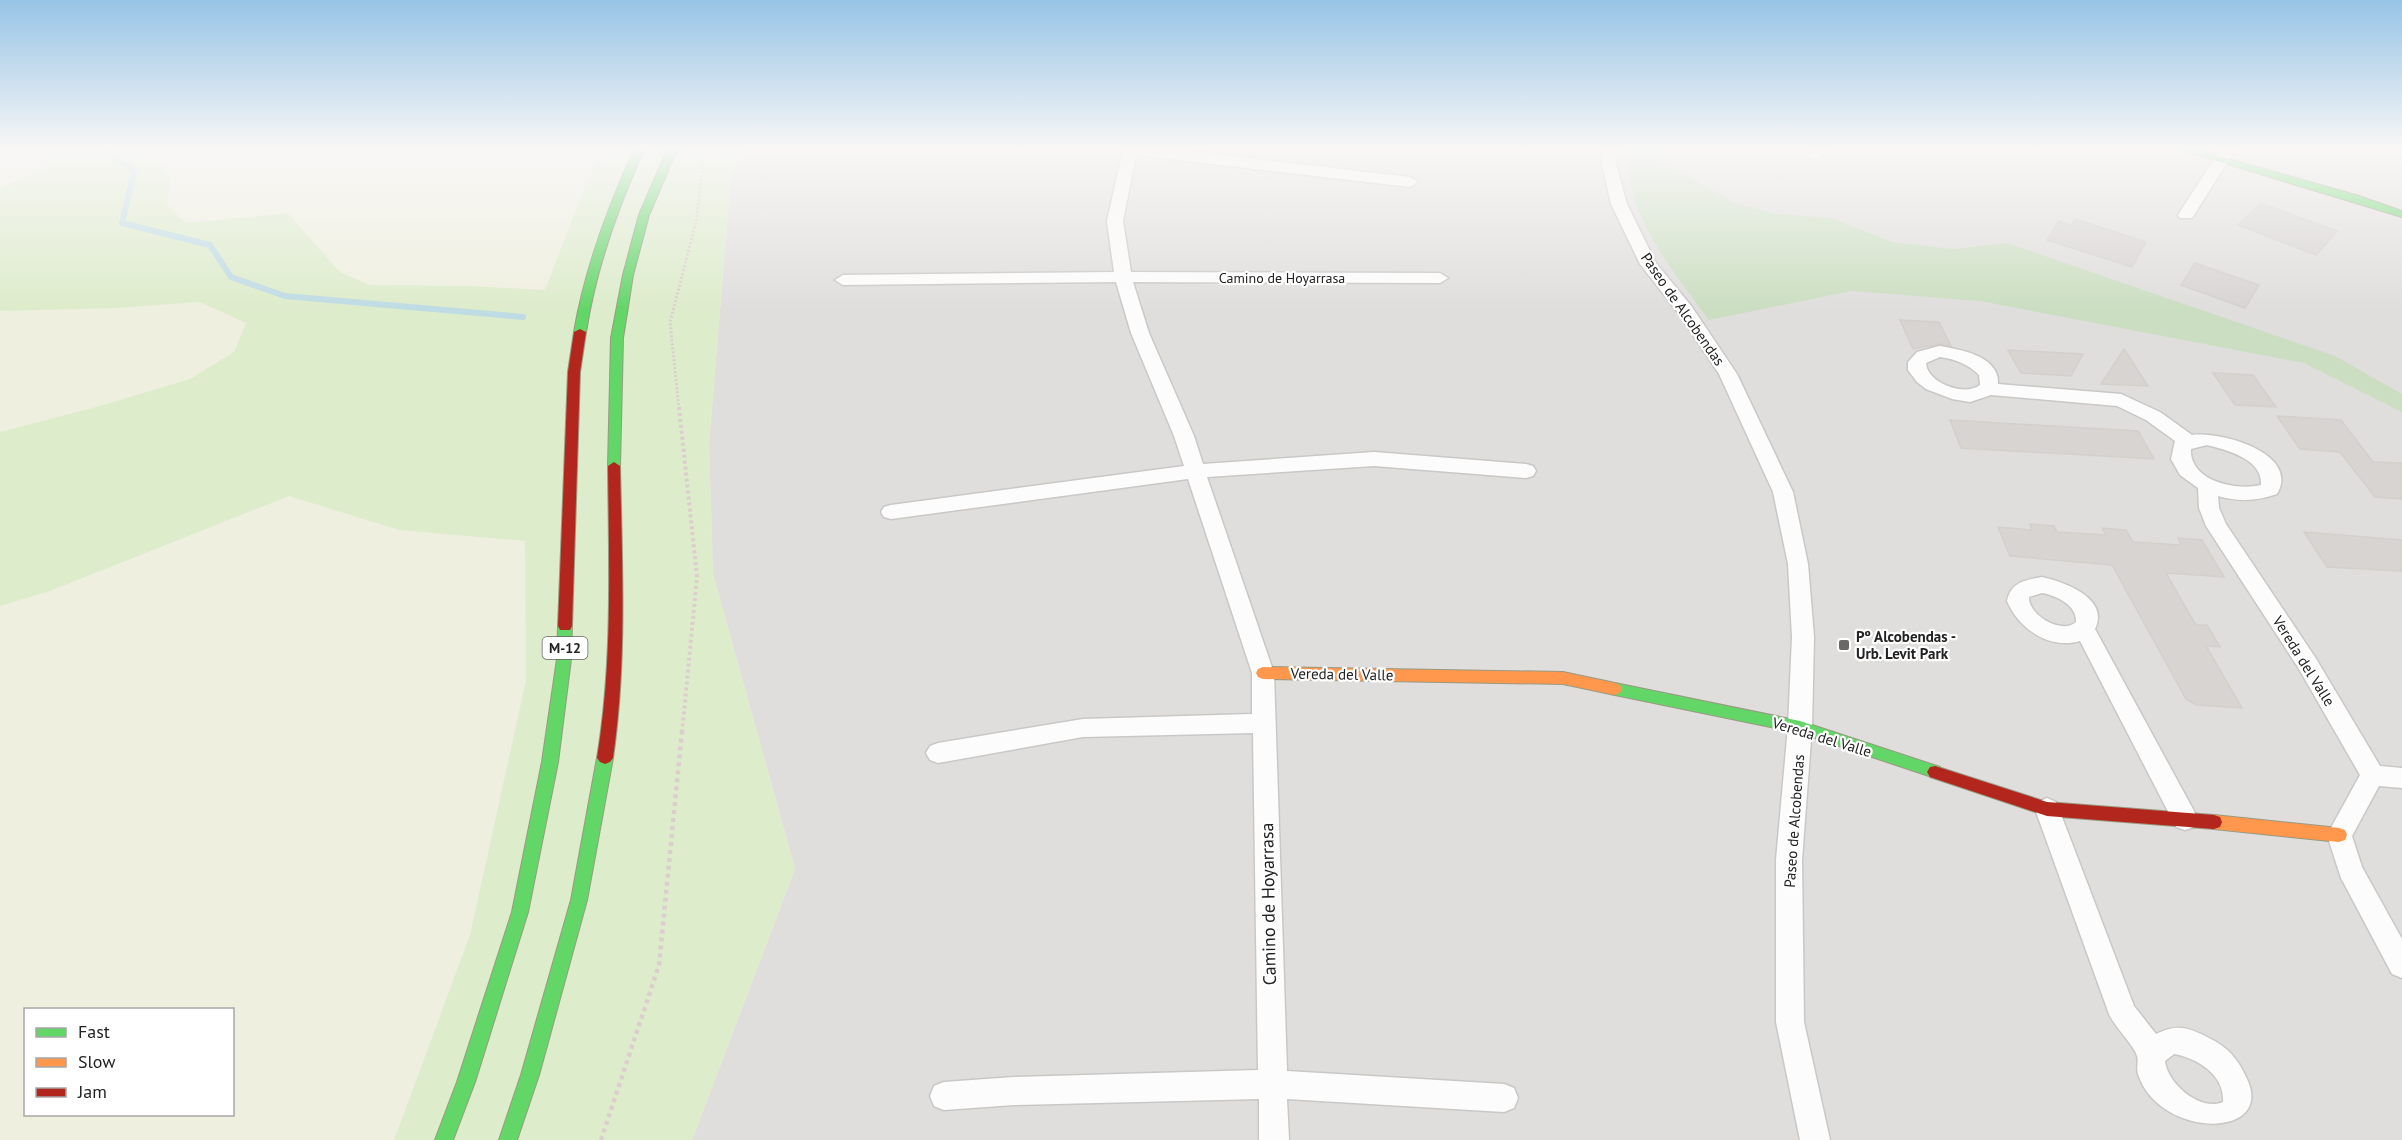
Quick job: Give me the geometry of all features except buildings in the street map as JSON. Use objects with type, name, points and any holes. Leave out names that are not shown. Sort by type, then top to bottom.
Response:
[{"type":"main road","name":"M-12","points":[[444,1140],[466,1082],[520,912],[550,762],[564,659],[574,382],[582,315],[593,264],[614,203]]},
{"type":"main road","points":[[508,1140],[530,1075],[579,900],[612,723],[615,632],[614,423],[617,338],[628,275],[649,203]]},
{"type":"main road","points":[[2370,203],[2402,214]]},
{"type":"main road","name":"Vereda del Valle","points":[[1263,672],[1563,678],[1800,727],[2047,809],[2185,819],[2339,836]]},
{"type":"street","name":"Camino de Hoyarrasa","points":[[1119,203],[1115,221],[1123,277],[1140,333],[1184,436],[1263,672],[1274,1140]]},
{"type":"street","name":"Paseo de Alcobendas","points":[[1619,203],[1648,264],[1686,311],[1728,374],[1783,492],[1798,564],[1803,627],[1800,727],[1789,860],[1790,1022],[1815,1140]]},
{"type":"street","points":[[2186,215],[2194,203]]},
{"type":"street","name":"Camino de Hoyarrasa","points":[[843,280],[1123,277],[1440,278]]},
{"type":"street","points":[[1989,389],[2121,400],[2153,416],[2189,442]]},
{"type":"street","points":[[2207,439],[2242,449],[2263,464],[2273,480],[2270,489],[2260,494],[2235,494],[2208,485],[2193,476],[2183,465],[2179,454],[2182,446],[2189,442],[2207,439]]},
{"type":"street","points":[[891,512],[1196,471],[1374,459],[1526,471]]},
{"type":"street","name":"Vereda del Valle","points":[[2208,485],[2209,508],[2216,526],[2307,663],[2373,775]]},
{"type":"street","points":[[2085,630],[2185,819]]},
{"type":"street","points":[[938,753],[1083,728],[1264,723]]},
{"type":"street","points":[[2402,778],[2373,775],[2339,836],[2350,870],[2402,965]]},
{"type":"street","points":[[2047,809],[2123,1014],[2152,1052]]},
{"type":"street","points":[[944,1095],[1273,1084],[1504,1098]]},
{"type":"path","points":[[601,1140],[659,965],[697,577],[670,322],[696,222],[698,203]]},
{"type":"shaded area","points":[[729,203],[2402,203],[2402,1140],[692,1140],[795,869],[713,574],[709,444]]},
{"type":"green space","points":[[0,203],[167,203],[186,223],[288,213],[340,272],[369,285],[470,286],[545,290],[578,203],[729,203],[709,444],[713,574],[795,869],[692,1140],[394,1140],[470,935],[526,680],[525,541],[399,530],[289,496],[50,591],[0,606],[0,432],[100,406],[190,379],[234,352],[246,323],[200,302],[118,308],[0,311]]},
{"type":"green space","points":[[579,203],[546,290],[470,286],[369,285],[340,272],[288,213],[186,223],[167,205]]},
{"type":"green space","points":[[1637,203],[1736,203],[1777,214],[1832,218],[1892,242],[1953,249],[2007,243],[2335,356],[2402,394],[2402,412],[2304,363],[1980,301],[1851,291],[1709,320],[1667,262],[1642,218]]},
{"type":"green space","points":[[201,302],[246,323],[234,352],[190,379],[100,406],[0,432],[0,311],[118,308]]},
{"type":"green space","points":[[289,496],[399,530],[526,541],[526,680],[470,935],[394,1140],[0,1140],[0,606],[50,591]]},
{"type":"waterway","points":[[127,203],[122,223],[210,245],[231,277],[285,296],[523,317]]},
{"type":"traffic: fast","points":[[580,332],[595,261],[616,203]]},
{"type":"traffic: fast","points":[[614,466],[617,338],[628,275],[649,203]]},
{"type":"traffic: fast","points":[[2370,203],[2402,214]]},
{"type":"traffic: fast","points":[[444,1140],[466,1082],[520,912],[550,762],[564,659],[565,626]]},
{"type":"traffic: fast","points":[[1615,689],[1800,727],[1935,772]]},
{"type":"traffic: fast","points":[[508,1140],[530,1075],[579,900],[605,758]]},
{"type":"traffic: slow","points":[[1263,673],[1563,678],[1615,689]]},
{"type":"traffic: slow","points":[[2214,822],[2339,835]]},
{"type":"traffic: jam","points":[[565,626],[574,372],[580,332]]},
{"type":"traffic: jam","points":[[605,758],[611,722],[616,649],[614,466]]},
{"type":"traffic: jam","points":[[1935,772],[2047,809],[2214,822]]},
{"type":"place","name":"Pº Alcobendas - Urb. Levit Park","points":[[1844,645]]}]
